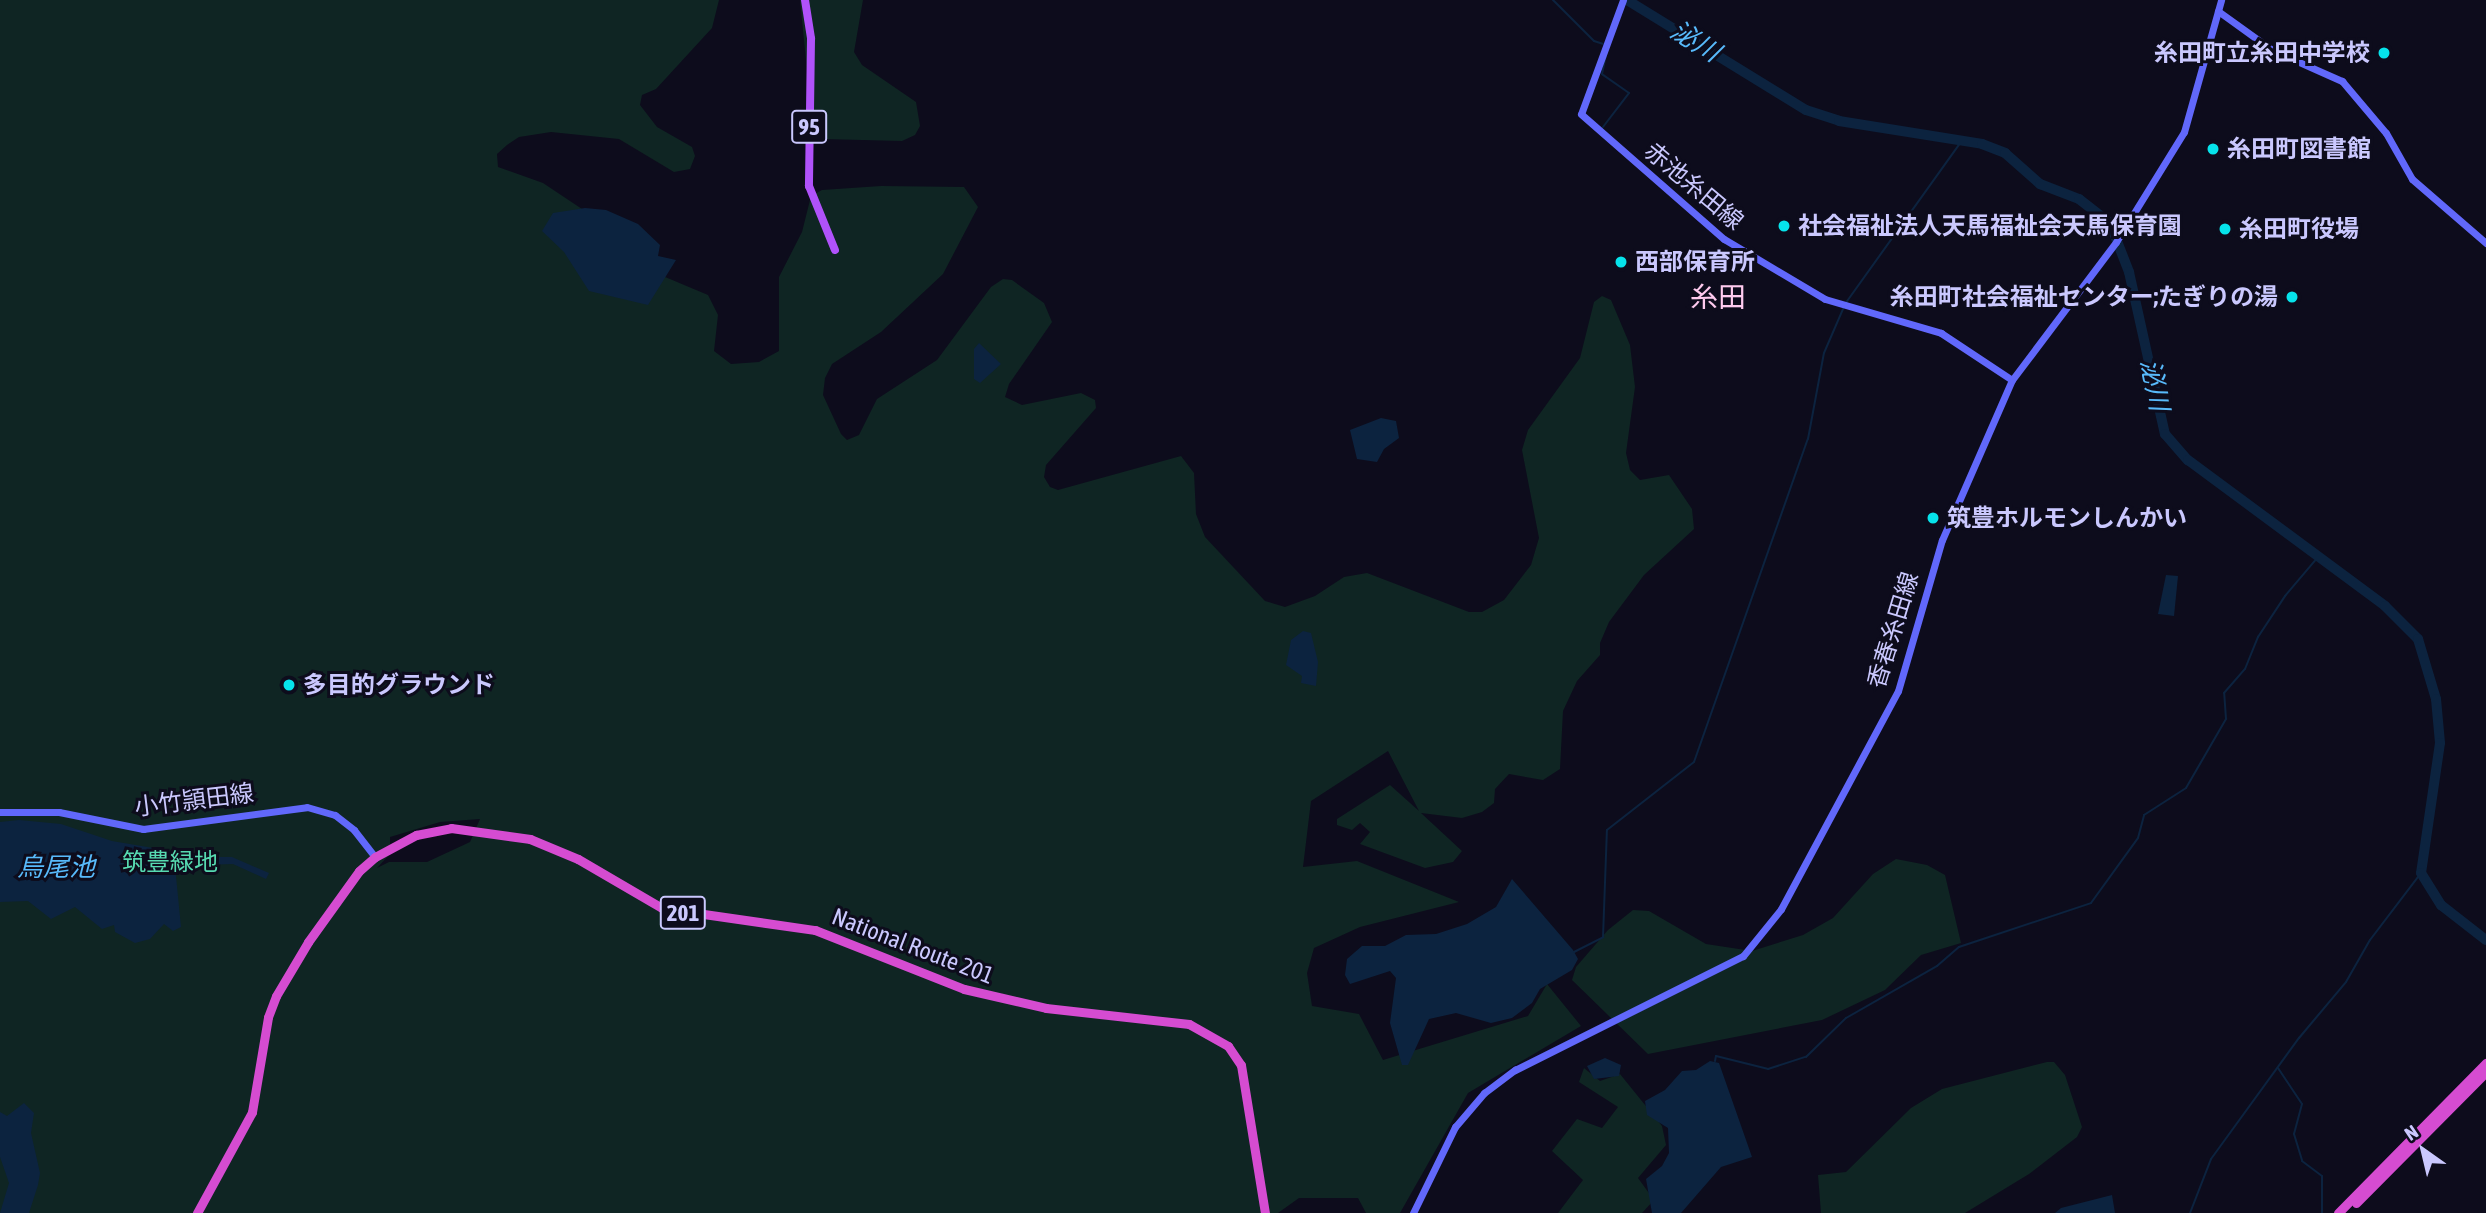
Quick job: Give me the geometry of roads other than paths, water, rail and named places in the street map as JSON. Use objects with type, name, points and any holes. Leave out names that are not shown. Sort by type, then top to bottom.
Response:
[{"type":"highway","name":"National Route 201","points":[[197,1213],[253,1112],[276,996],[340,895],[375,857],[416,835],[451,828],[494,830],[579,859],[662,908],[815,930],[964,989],[1009,1000],[1189,1024],[1228,1046],[1241,1065],[1265,1213]]},
{"type":"highway","points":[[2338,1213],[2486,1063]]},
{"type":"highway","points":[[2346,1213],[2486,1073]]},
{"type":"main road","name":"95","points":[[805,0],[811,49],[809,186],[822,226],[835,250]]},
{"type":"main road","name":"赤池糸田線","points":[[1623,0],[1581,114],[1724,239],[1825,299],[1941,333],[2012,380]]},
{"type":"main road","name":"香春糸田線","points":[[1413,1213],[1455,1127],[1484,1093],[1515,1070],[1729,965],[1756,946],[1781,909],[1898,691],[1934,561],[2012,380],[2116,242],[2183,132],[2221,0]]},
{"type":"main road","points":[[2218,11],[2274,51],[2342,81],[2386,133],[2413,179],[2486,243]]},
{"type":"main road","name":"小竹頴田線","points":[[0,811],[59,812],[143,830],[307,807],[335,815],[354,830],[375,857]]},
{"type":"water","points":[[585,208],[606,210],[638,224],[660,245],[658,256],[676,260],[648,305],[589,291],[564,252],[542,231],[553,213]]},
{"type":"water","points":[[979,343],[1001,364],[980,383],[974,379],[974,349]]},
{"type":"water","points":[[1381,418],[1396,421],[1399,438],[1384,449],[1377,462],[1357,459],[1350,430]]},
{"type":"water","points":[[2166,575],[2178,576],[2174,616],[2158,614]]},
{"type":"water","points":[[1303,631],[1311,633],[1318,662],[1316,686],[1301,683],[1302,676],[1286,665],[1291,640]]},
{"type":"water","name":"烏尾池","points":[[19,820],[61,824],[112,841],[165,850],[174,857],[232,857],[269,873],[266,879],[233,864],[175,866],[181,927],[173,931],[164,924],[150,939],[135,943],[115,932],[114,925],[102,929],[75,907],[51,919],[28,901],[0,902],[0,822]]},
{"type":"water","points":[[1512,879],[1573,950],[1578,959],[1572,970],[1540,989],[1532,1003],[1512,1018],[1491,1023],[1456,1013],[1429,1019],[1408,1065],[1402,1065],[1390,1023],[1396,978],[1390,971],[1350,984],[1345,975],[1347,959],[1362,946],[1385,946],[1406,935],[1436,934],[1467,924],[1496,907]]},
{"type":"water","points":[[1605,1058],[1621,1065],[1619,1076],[1594,1079],[1587,1066]]},
{"type":"water","points":[[1710,1061],[1719,1063],[1752,1157],[1721,1167],[1681,1213],[1652,1213],[1646,1179],[1662,1166],[1669,1153],[1668,1128],[1647,1115],[1645,1101],[1665,1090],[1682,1071],[1696,1070]]},
{"type":"water","points":[[24,1103],[34,1113],[31,1133],[40,1173],[38,1185],[29,1213],[0,1213],[9,1183],[0,1157],[0,1112],[7,1116]]},
{"type":"water","points":[[2112,1195],[2115,1213],[2055,1213],[2061,1208]]},
{"type":"waterway","points":[[1553,0],[1594,41],[1603,44]]},
{"type":"waterway","name":"泌川","points":[[1627,0],[1806,110],[1839,121],[1982,144],[2005,153],[2040,184],[2079,199],[2110,223],[2129,272],[2165,434],[2188,460],[2385,606],[2418,639],[2436,699],[2440,743],[2421,873],[2441,905],[2486,940]]},
{"type":"waterway","points":[[1603,127],[1629,93],[1602,74],[1608,46]]},
{"type":"waterway","points":[[1845,304],[1961,142]]},
{"type":"waterway","points":[[1574,952],[1603,937],[1607,830],[1694,762],[1808,439],[1824,353],[1843,309]]},
{"type":"waterway","points":[[1715,1061],[1716,1056],[1768,1069],[1806,1057],[1846,1018],[1937,966],[1959,947],[2091,903],[2138,838],[2144,815],[2186,788],[2226,719],[2224,693],[2245,669],[2258,637],[2285,596],[2318,557]]},
{"type":"waterway","points":[[2190,1213],[2211,1159],[2299,1038],[2346,982],[2370,940],[2421,873]]},
{"type":"waterway","points":[[2278,1068],[2302,1104],[2294,1134],[2302,1161],[2322,1176],[2322,1213]]},
{"type":"place","name":"糸田町立糸田中学校","points":[[2384,53]]},
{"type":"place","name":"糸田町図書館","points":[[2213,149]]},
{"type":"place","name":"社会福祉法人天馬福祉会天馬保育園","points":[[1784,226]]},
{"type":"place","name":"糸田町役場","points":[[2225,229]]},
{"type":"place","name":"西部保育所","points":[[1621,262]]},
{"type":"place","name":"糸田町社会福祉センター;たぎりの湯","points":[[2292,297]]},
{"type":"place","name":"筑豊ホルモンしんかい","points":[[1933,518]]},
{"type":"place","name":"多目的グラウンド","points":[[289,685]]},
{"type":"district","name":"糸田","points":[[1718,297]]},
{"type":"park label","name":"筑豊緑地","points":[[170,862]]}]
